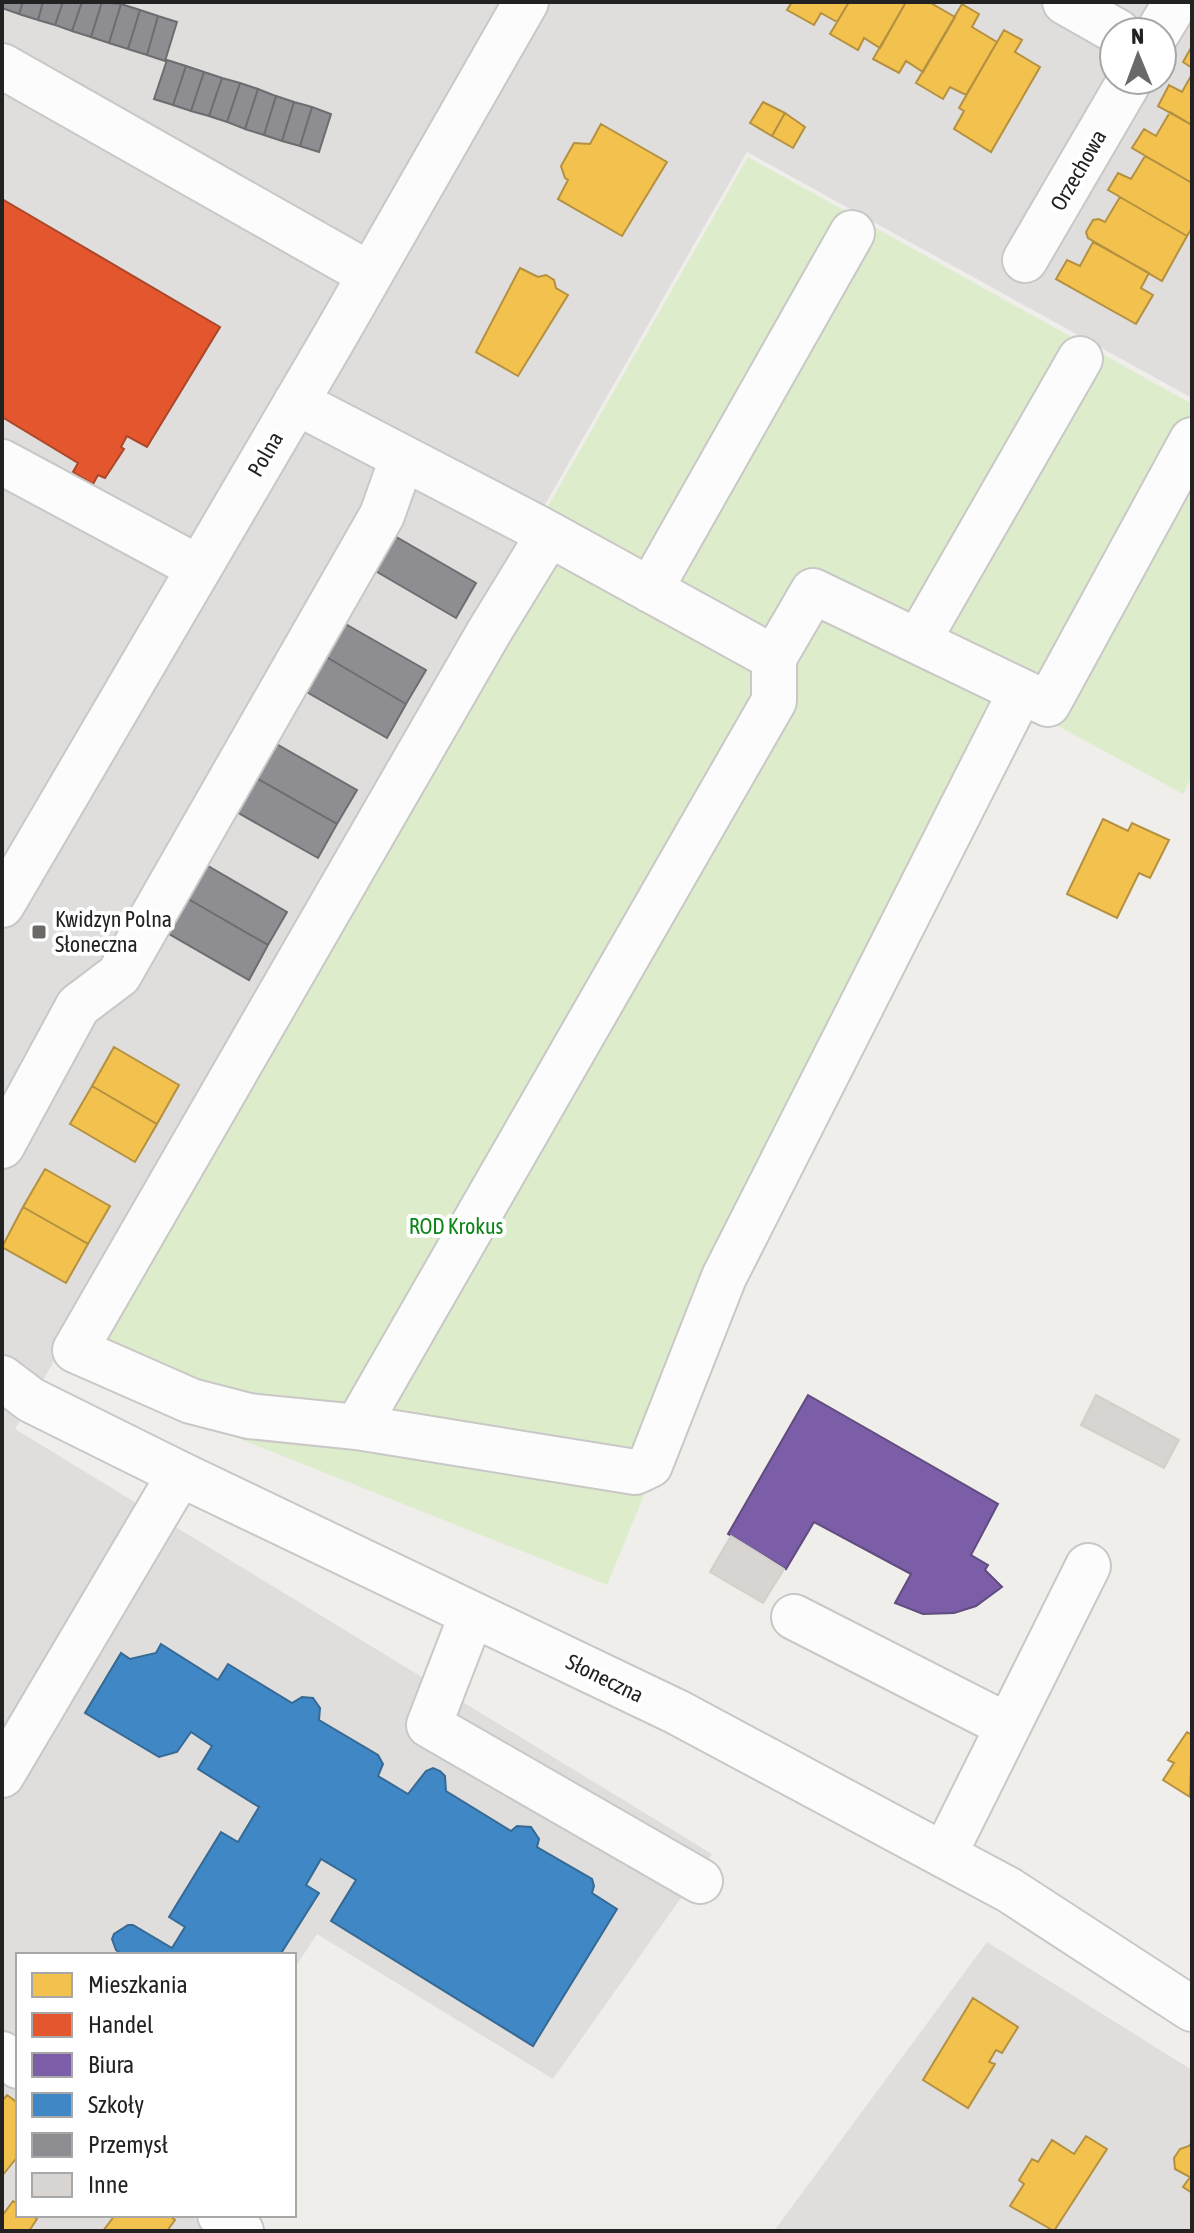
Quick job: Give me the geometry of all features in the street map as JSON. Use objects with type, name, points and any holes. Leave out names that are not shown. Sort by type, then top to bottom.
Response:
[{"type":"street","name":"Polna","points":[[2,905],[526,2]]},
{"type":"street","points":[[1065,2],[1098,21]]},
{"type":"street","points":[[2,66],[369,274]]},
{"type":"street","name":"Orzechowa","points":[[1025,260],[1121,96]]},
{"type":"street","points":[[650,590],[852,233]]},
{"type":"street","points":[[918,641],[1080,359]]},
{"type":"street","points":[[296,402],[549,534],[774,658]]},
{"type":"street","points":[[357,1427],[774,701],[774,658],[813,591],[1048,704],[1192,440]]},
{"type":"street","points":[[2,1146],[78,1006],[119,975],[382,515],[402,459]]},
{"type":"street","points":[[2,462],[199,568]]},
{"type":"street","points":[[549,534],[489,632],[75,1350],[191,1401],[249,1416],[357,1427],[635,1472],[650,1465],[724,1277],[1021,691]]},
{"type":"street","name":"Słoneczna","points":[[2,1378],[31,1400],[180,1474],[677,1712],[1009,1890],[1192,2009]]},
{"type":"street","points":[[2,1775],[180,1474]]},
{"type":"street","points":[[944,1855],[1088,1566]]},
{"type":"street","points":[[472,1614],[429,1725],[700,1881]]},
{"type":"street","points":[[794,1617],[1008,1726]]},
{"type":"street","points":[[223,2217],[241,2231]]},
{"type":"shaded area","points":[[2,2],[1192,2],[1192,398],[747,152],[15,1429],[712,1854],[553,2079],[317,1934],[296,1966],[296,1953],[16,1953],[16,2217],[193,2217],[212,2231],[2,2231]]},
{"type":"shaded area","points":[[987,1942],[1192,2070],[1192,2231],[774,2231]]},
{"type":"green space","name":"ROD Krokus","points":[[748,157],[1192,404],[1192,776],[1183,794],[1025,708],[732,1281],[607,1585],[230,1435],[63,1353]]},
{"type":"building: Mieszkania","points":[[792,2],[849,2],[837,22],[821,13],[814,25],[787,10]]},
{"type":"building: Mieszkania","points":[[849,2],[906,2],[880,48],[864,38],[858,50],[830,34]]},
{"type":"building: Mieszkania","points":[[906,2],[929,2],[955,17],[923,72],[906,61],[899,73],[873,59]]},
{"type":"building: Mieszkania","points":[[962,4],[979,14],[972,27],[997,42],[966,95],[950,87],[943,99],[916,83]]},
{"type":"building: Mieszkania","points":[[1004,30],[1022,40],[1015,52],[1040,67],[991,152],[954,129],[964,111],[959,108]]},
{"type":"building: Mieszkania","points":[[1192,46],[1192,68],[1183,62]]},
{"type":"building: Mieszkania","points":[[1192,74],[1192,125],[1158,106],[1163,96],[1178,96],[1178,90],[1182,92]]},
{"type":"building: Mieszkania","points":[[763,102],[785,113],[772,136],[750,123]]},
{"type":"building: Mieszkania","points":[[1170,112],[1192,125],[1192,183],[1132,148],[1144,129],[1156,136]]},
{"type":"building: Mieszkania","points":[[785,113],[805,127],[793,148],[772,136]]},
{"type":"building: Mieszkania","points":[[601,124],[667,162],[622,236],[558,199],[568,180],[561,166],[574,143],[590,144]]},
{"type":"building: Mieszkania","points":[[1145,156],[1192,183],[1192,228],[1187,236],[1108,190],[1118,173],[1131,179]]},
{"type":"building: Mieszkania","points":[[1120,197],[1187,236],[1162,281],[1088,238],[1086,232],[1093,220],[1105,222]]},
{"type":"building: Mieszkania","points":[[1093,242],[1149,273],[1141,288],[1153,295],[1136,324],[1056,279],[1067,260],[1080,266]]},
{"type":"building: Mieszkania","points":[[520,268],[538,277],[546,275],[554,280],[556,288],[568,295],[518,376],[476,352]]},
{"type":"building: Mieszkania","points":[[1103,819],[1128,831],[1132,823],[1169,840],[1150,878],[1139,873],[1117,918],[1067,894]]},
{"type":"building: Mieszkania","points":[[114,1047],[179,1085],[157,1124],[92,1086]]},
{"type":"building: Mieszkania","points":[[92,1086],[157,1124],[135,1162],[70,1124]]},
{"type":"building: Mieszkania","points":[[45,1169],[110,1206],[88,1244],[23,1207]]},
{"type":"building: Mieszkania","points":[[23,1207],[88,1244],[66,1283],[2,1247]]},
{"type":"building: Mieszkania","points":[[1187,1732],[1192,1735],[1190,1797],[1163,1780],[1174,1763],[1168,1760]]},
{"type":"building: Mieszkania","points":[[973,1998],[1018,2027],[1002,2053],[996,2050],[989,2062],[995,2064],[968,2108],[923,2080]]},
{"type":"building: Mieszkania","points":[[7,2095],[16,2102],[16,2158],[2,2176],[2,2101]]},
{"type":"building: Mieszkania","points":[[1086,2136],[1107,2149],[1054,2231],[1010,2206],[1024,2184],[1019,2180],[1032,2159],[1038,2162],[1052,2140],[1074,2154]]},
{"type":"building: Mieszkania","points":[[1192,2142],[1192,2193],[1183,2187],[1190,2177],[1175,2169],[1174,2158],[1180,2149]]},
{"type":"building: Mieszkania","points":[[13,2201],[16,2203],[16,2217],[37,2219],[29,2231],[2,2231],[2,2216]]},
{"type":"building: Mieszkania","points":[[114,2217],[171,2217],[175,2220],[167,2231],[103,2231]]},
{"type":"building: Handel","points":[[2,199],[220,327],[147,447],[127,436],[121,447],[124,449],[105,478],[98,475],[93,484],[73,472],[78,463],[2,417]]},
{"type":"building: Biura","points":[[808,1395],[998,1504],[971,1555],[988,1565],[985,1570],[1002,1587],[976,1606],[954,1613],[923,1614],[895,1603],[911,1574],[814,1522],[786,1569],[728,1534]]},
{"type":"building: Szkoły","points":[[161,1644],[218,1680],[228,1664],[292,1703],[302,1697],[313,1698],[320,1708],[319,1720],[378,1755],[383,1764],[378,1776],[408,1794],[426,1771],[433,1768],[440,1771],[445,1776],[446,1791],[511,1831],[517,1826],[531,1827],[539,1839],[537,1847],[592,1879],[592,1893],[617,1909],[533,2046],[331,1921],[356,1880],[321,1859],[306,1885],[319,1893],[281,1953],[120,1953],[116,1950],[112,1939],[114,1934],[128,1925],[172,1948],[185,1927],[169,1917],[221,1832],[238,1842],[259,1807],[198,1769],[212,1746],[191,1732],[177,1752],[159,1757],[85,1713],[121,1653],[130,1659],[156,1653]]},
{"type":"building: Przemysł","points":[[2,2],[23,2],[19,14],[2,8]]},
{"type":"building: Przemysł","points":[[23,2],[43,2],[38,20],[19,14]]},
{"type":"building: Przemysł","points":[[43,2],[63,2],[55,25],[38,20]]},
{"type":"building: Przemysł","points":[[63,2],[82,2],[72,31],[55,25]]},
{"type":"building: Przemysł","points":[[82,2],[102,2],[91,37],[72,31]]},
{"type":"building: Przemysł","points":[[102,2],[121,4],[109,43],[91,37]]},
{"type":"building: Przemysł","points":[[121,4],[140,10],[128,49],[109,43]]},
{"type":"building: Przemysł","points":[[140,10],[158,16],[147,55],[128,49]]},
{"type":"building: Przemysł","points":[[158,16],[177,22],[165,61],[147,55]]},
{"type":"building: Przemysł","points":[[167,60],[186,66],[173,105],[154,99]]},
{"type":"building: Przemysł","points":[[186,66],[204,72],[191,111],[173,105]]},
{"type":"building: Przemysł","points":[[204,72],[222,78],[209,116],[191,111]]},
{"type":"building: Przemysł","points":[[222,78],[240,83],[227,122],[209,116]]},
{"type":"building: Przemysł","points":[[240,83],[258,89],[245,129],[227,122]]},
{"type":"building: Przemysł","points":[[258,89],[276,96],[264,135],[245,129]]},
{"type":"building: Przemysł","points":[[276,96],[294,102],[282,141],[264,135]]},
{"type":"building: Przemysł","points":[[294,102],[312,107],[300,146],[282,141]]},
{"type":"building: Przemysł","points":[[312,107],[331,114],[319,152],[300,146]]},
{"type":"building: Przemysł","points":[[393,535],[476,583],[456,618],[372,569]]},
{"type":"building: Przemysł","points":[[342,622],[426,670],[406,704],[323,655]]},
{"type":"building: Przemysł","points":[[323,655],[406,704],[387,738],[303,690]]},
{"type":"building: Przemysł","points":[[273,742],[357,790],[337,824],[253,776]]},
{"type":"building: Przemysł","points":[[253,776],[337,824],[318,858],[233,810]]},
{"type":"building: Przemysł","points":[[203,863],[287,912],[268,945],[183,896]]},
{"type":"building: Przemysł","points":[[183,896],[268,945],[249,980],[164,931]]},
{"type":"building: Inne","points":[[1096,1395],[1179,1440],[1164,1468],[1081,1425]]},
{"type":"building: Inne","points":[[731,1536],[784,1569],[763,1603],[710,1572]]},
{"type":"place","name":"Kwidzyn Polna Słoneczna","points":[[39,932]]}]
